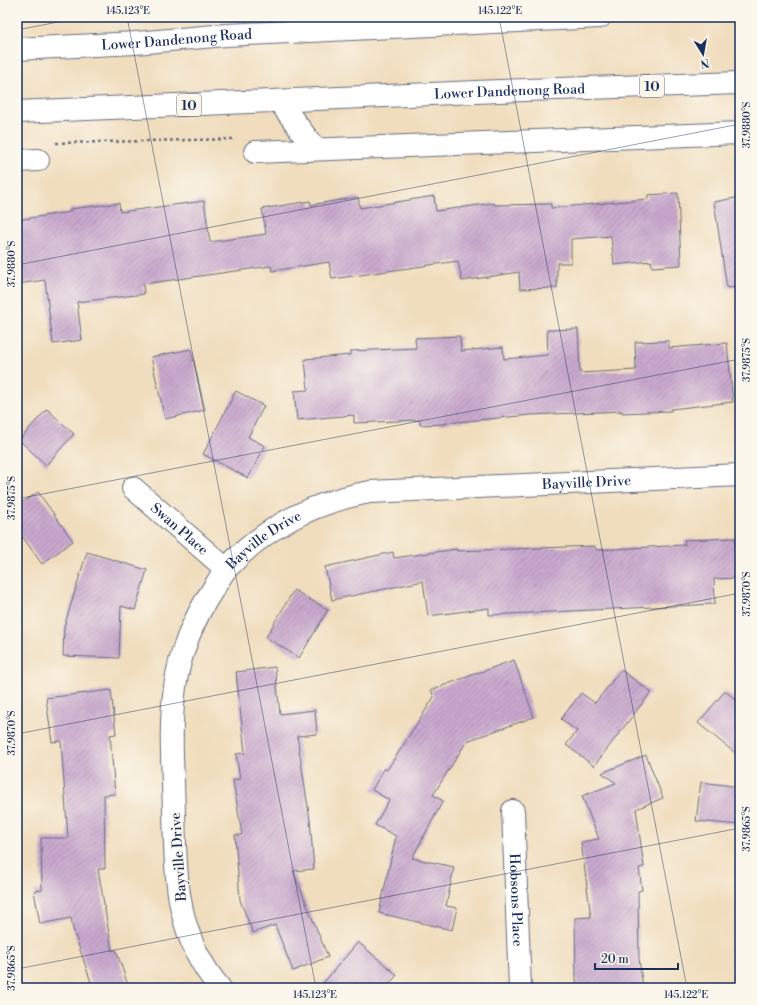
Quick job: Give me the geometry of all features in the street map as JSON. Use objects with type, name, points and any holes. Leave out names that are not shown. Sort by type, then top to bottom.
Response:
[{"type":"main road","name":"Lower Dandenong Road","points":[[17,49],[135,43],[226,35],[600,17]]},
{"type":"main road","name":"Lower Dandenong Road","points":[[17,112],[499,91],[740,83]]},
{"type":"main road","points":[[279,101],[314,149]]},
{"type":"main road","points":[[247,145],[314,149],[740,133]]},
{"type":"main road","name":"Bayville Drive","points":[[220,988],[200,958],[188,933],[181,908],[176,878],[172,713],[175,687],[181,658],[193,625],[208,597],[226,569],[251,545],[285,522],[320,505],[344,497],[370,492],[740,475]]},
{"type":"main road","name":"Swan Place","points":[[133,488],[226,569]]},
{"type":"main road","name":"Hobsons Place","points":[[513,811],[520,988]]},
{"type":"path","points":[[29,160],[33,148],[36,145],[43,143],[247,145]]},
{"type":"building","points":[[678,193],[681,265],[652,267],[651,261],[614,265],[611,236],[571,239],[571,263],[557,263],[557,288],[520,289],[519,272],[462,281],[458,261],[332,279],[329,262],[272,271],[271,266],[143,284],[144,294],[77,302],[82,340],[53,344],[45,280],[17,284],[17,220],[70,212],[70,209],[119,203],[120,212],[204,201],[210,242],[266,234],[262,209],[310,201],[311,205],[358,197],[360,208],[434,196],[436,211],[494,203],[494,205],[551,204],[551,208],[648,199],[648,195]]},
{"type":"building","points":[[740,197],[740,287],[727,288],[714,202]]},
{"type":"building","points":[[578,329],[580,373],[636,370],[635,342],[669,341],[669,348],[727,343],[733,402],[671,409],[671,411],[622,413],[622,411],[530,415],[446,424],[420,425],[420,420],[354,423],[354,415],[297,420],[294,391],[308,390],[305,359],[351,355],[351,351],[416,348],[415,338],[460,336],[461,351],[503,347],[504,359],[548,355],[547,330]]},
{"type":"building","points":[[191,349],[205,410],[165,419],[151,357]]},
{"type":"building","points":[[236,391],[264,406],[248,437],[265,446],[248,478],[203,454]]},
{"type":"building","points":[[47,409],[74,434],[46,465],[19,440]]},
{"type":"building","points":[[38,492],[73,541],[42,564],[17,529],[17,506]]},
{"type":"building","points":[[735,538],[737,578],[714,579],[715,604],[489,615],[489,608],[428,616],[423,581],[332,600],[325,567],[393,552],[394,558],[457,549],[457,551],[595,546],[596,550],[685,545],[684,540]]},
{"type":"building","points":[[87,552],[147,570],[135,610],[121,606],[119,658],[63,656],[64,627]]},
{"type":"building","points":[[294,590],[328,610],[299,658],[266,637]]},
{"type":"building","points":[[514,660],[534,717],[467,741],[433,795],[443,801],[412,858],[454,867],[446,906],[457,908],[452,930],[379,913],[396,836],[375,825],[389,800],[372,790],[384,768],[387,770],[434,697],[431,690]]},
{"type":"building","points":[[275,667],[280,714],[315,710],[317,734],[297,736],[310,820],[314,869],[293,871],[328,957],[293,971],[275,925],[253,933],[240,900],[235,835],[242,835],[233,780],[240,779],[236,754],[245,753],[236,672]]},
{"type":"building","points":[[621,670],[651,692],[594,766],[566,745],[577,731],[561,719],[581,693],[595,703]]},
{"type":"building","points":[[111,690],[116,734],[110,735],[115,794],[104,795],[105,869],[98,869],[112,951],[116,950],[129,988],[93,988],[73,929],[71,918],[40,924],[34,891],[42,890],[41,838],[68,838],[61,741],[52,742],[46,698]]},
{"type":"building","points":[[725,691],[740,703],[740,757],[698,723]]},
{"type":"building","points":[[646,755],[663,798],[636,809],[644,867],[639,868],[642,890],[638,891],[639,959],[643,988],[577,988],[575,918],[591,917],[581,842],[599,839],[582,796],[616,783],[602,773]]},
{"type":"building","points":[[701,782],[740,787],[740,825],[696,821]]},
{"type":"building","points":[[358,942],[397,975],[386,988],[319,988]]}]
